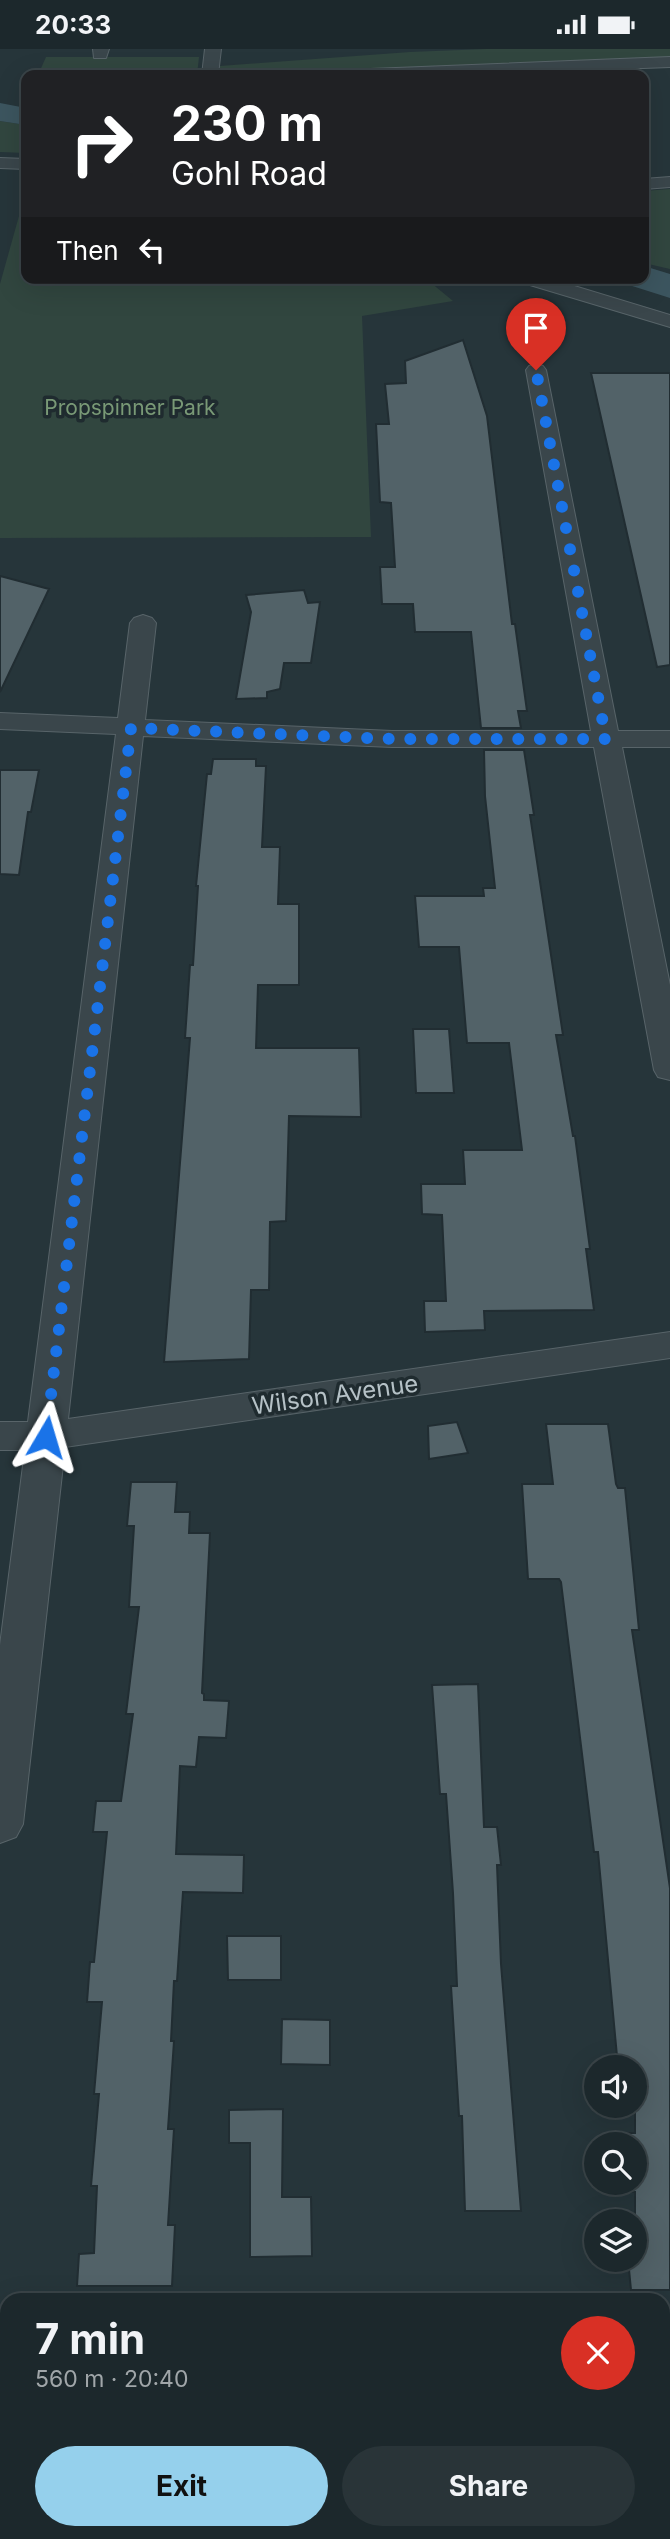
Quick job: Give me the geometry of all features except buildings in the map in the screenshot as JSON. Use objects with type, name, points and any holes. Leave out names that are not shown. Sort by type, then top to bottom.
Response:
[{"type":"street","points":[[210,70],[212,49]]},
{"type":"street","points":[[510,70],[670,62]]},
{"type":"street","points":[[0,163],[21,164]]},
{"type":"street","points":[[649,184],[670,182]]},
{"type":"street","points":[[547,284],[670,321]]},
{"type":"street","points":[[536,370],[670,1070]]},
{"type":"street","points":[[0,1824],[143,623]]},
{"type":"street","points":[[0,721],[392,739],[670,739]]},
{"type":"street","name":"Wilson Avenue","points":[[0,1436],[46,1437],[670,1345]]},
{"type":"green space","points":[[486,49],[670,49],[670,58],[388,70],[220,70],[220,66]]},
{"type":"green space","points":[[46,57],[199,57],[198,70],[40,70]]},
{"type":"green space","points":[[0,121],[21,124],[21,153],[0,152]]},
{"type":"green space","points":[[670,189],[670,269],[649,264],[649,191]]},
{"type":"green space","name":"Propspinner Park","points":[[21,209],[21,284],[432,284],[453,301],[362,316],[371,537],[0,538],[0,284]]},
{"type":"water","points":[[0,103],[21,107],[21,124],[0,121]]},
{"type":"water","points":[[649,268],[670,274],[670,298],[626,284],[649,284]]},
{"type":"route","points":[[46,1437],[131,728],[392,739],[606,739],[536,370]]}]
